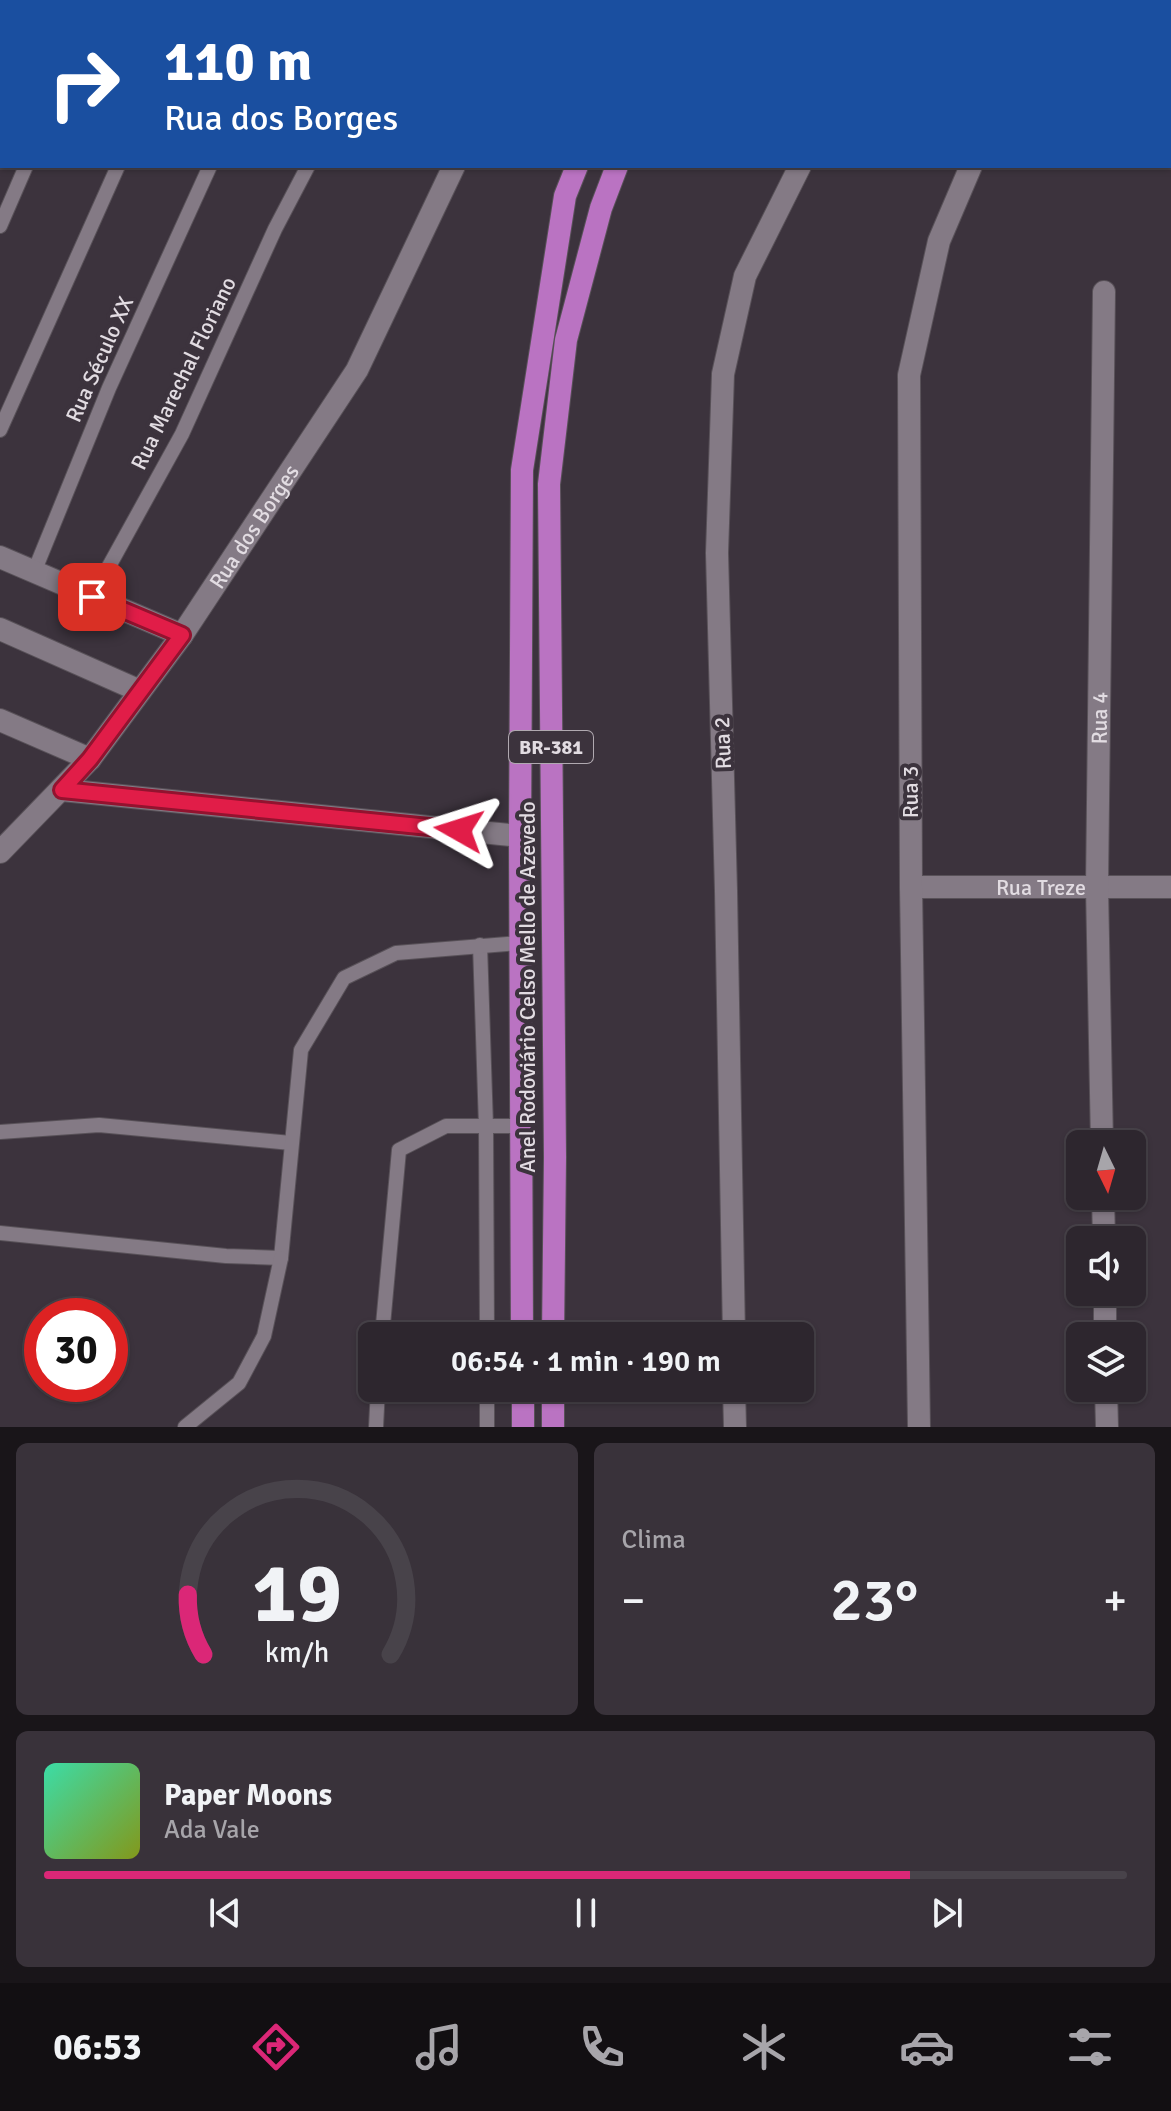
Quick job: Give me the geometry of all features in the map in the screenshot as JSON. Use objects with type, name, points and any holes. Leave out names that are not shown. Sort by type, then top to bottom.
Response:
[{"type":"highway","name":"Anel Rodoviário Celso Mello de Azevedo","points":[[522,1322],[522,470],[565,196],[576,168]]},
{"type":"highway","name":"Anel Rodoviário Celso Mello de Azevedo","points":[[553,1322],[555,1157],[549,484],[566,340],[601,208],[616,168]]},
{"type":"highway","points":[[523,1402],[523,1427]]},
{"type":"highway","points":[[553,1402],[553,1427]]},
{"type":"street","name":"Rua dos Borges","points":[[0,852],[90,759],[182,635],[357,370],[453,168]]},
{"type":"street","name":"Rua 2","points":[[734,1322],[717,553],[723,374],[745,276],[799,168]]},
{"type":"street","name":"Rua 3","points":[[919,1427],[911,887],[909,375],[939,241],[970,168]]},
{"type":"street","name":"Rua 4","points":[[1102,1130],[1097,887],[1104,292]]},
{"type":"street","points":[[0,557],[182,635]]},
{"type":"street","points":[[0,629],[140,691]]},
{"type":"street","points":[[0,720],[90,759]]},
{"type":"street","points":[[62,790],[520,836]]},
{"type":"street","name":"Rua Treze","points":[[911,887],[1171,887]]},
{"type":"street","points":[[734,1402],[735,1427]]},
{"type":"street","points":[[1106,1402],[1107,1427]]},
{"type":"lane","points":[[0,226],[25,168]]},
{"type":"lane","points":[[0,430],[117,168]]},
{"type":"lane","name":"Rua Século XX","points":[[34,572],[109,388],[209,168]]},
{"type":"lane","name":"Rua Marechal Floriano","points":[[92,597],[182,434],[275,229],[307,168]]},
{"type":"lane","points":[[185,1427],[239,1383],[264,1336],[281,1258],[301,1050],[344,978],[396,953],[520,943]]},
{"type":"lane","points":[[480,945],[486,1126],[487,1322]]},
{"type":"lane","points":[[0,1132],[99,1125],[291,1143]]},
{"type":"lane","points":[[383,1322],[399,1150],[446,1126],[521,1126]]},
{"type":"lane","points":[[0,1233],[226,1256],[281,1258]]},
{"type":"lane","points":[[376,1427],[377,1402]]},
{"type":"lane","points":[[487,1402],[487,1427]]},
{"type":"route","points":[[92,597],[182,635],[90,759],[62,790],[459,830]]}]
